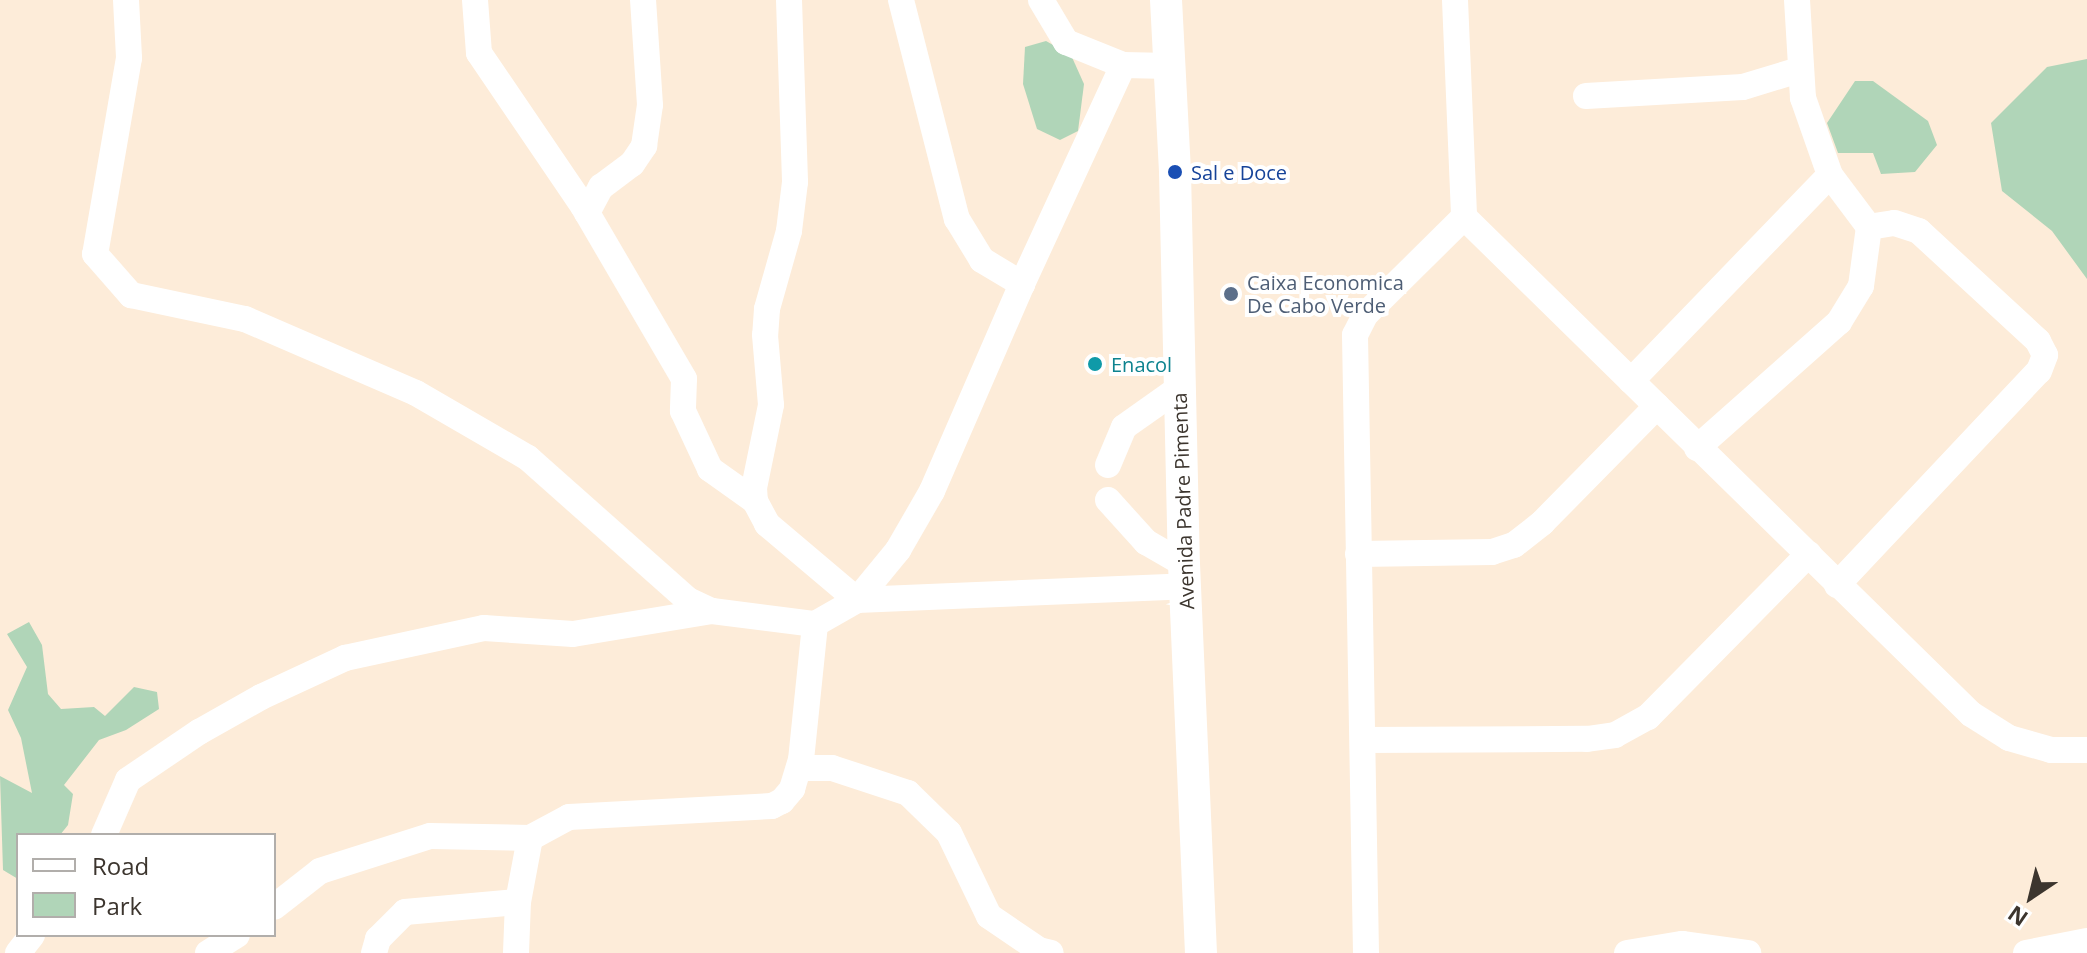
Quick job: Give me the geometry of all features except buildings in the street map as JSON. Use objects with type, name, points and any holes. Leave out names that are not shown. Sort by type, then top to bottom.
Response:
[{"type":"main road","name":"Avenida Padre Pimenta","points":[[1166,0],[1201,953]]},
{"type":"street","points":[[126,0],[129,58],[95,254],[131,295],[245,319],[416,393],[528,458],[688,600],[712,611]]},
{"type":"street","points":[[475,0],[479,53],[587,213],[684,379],[683,411],[710,469],[755,501]]},
{"type":"street","points":[[587,213],[601,187],[632,164],[644,146],[650,105],[643,0]]},
{"type":"street","points":[[789,0],[795,182],[789,231],[767,309],[765,335],[771,405],[754,488],[755,501],[767,524],[857,600],[1185,575]]},
{"type":"street","points":[[901,0],[957,219],[982,260],[1022,284]]},
{"type":"street","points":[[1041,0],[1066,42],[1123,65],[1142,62],[1170,66]]},
{"type":"street","points":[[1455,0],[1464,217],[1971,714],[2009,738],[2051,750],[2087,750]]},
{"type":"street","points":[[1697,448],[1839,322],[1861,286],[1869,227],[1830,175],[1803,98],[1797,0]]},
{"type":"street","points":[[105,833],[128,780],[249,704],[345,658],[484,628],[573,634],[712,611],[815,624],[857,600],[898,550],[932,491],[1022,284],[1123,65]]},
{"type":"street","points":[[1586,96],[1743,87],[1799,70]]},
{"type":"street","points":[[1631,381],[1830,175]]},
{"type":"street","points":[[568,184],[601,187]]},
{"type":"street","points":[[1366,953],[1355,335],[1373,306],[1464,217]]},
{"type":"street","points":[[1837,585],[2039,371],[2045,355],[2038,341],[1919,231],[1894,223],[1869,227]]},
{"type":"street","points":[[1108,465],[1124,427],[1179,388]]},
{"type":"street","points":[[1358,554],[1492,552],[1514,545],[1542,523],[1657,406]]},
{"type":"street","points":[[1108,500],[1146,542],[1185,575]]},
{"type":"street","points":[[1364,740],[1587,739],[1615,735],[1648,717],[1809,554]]},
{"type":"street","points":[[276,905],[320,871],[430,836],[530,838],[569,817],[772,806],[792,789],[799,768],[815,624]]},
{"type":"street","points":[[799,768],[832,768],[908,793],[949,833],[989,916],[1039,950],[1051,953]]},
{"type":"street","points":[[516,953],[518,902],[530,838]]},
{"type":"street","points":[[374,953],[378,939],[405,912],[518,902]]},
{"type":"street","points":[[18,953],[30,937]]},
{"type":"street","points":[[2026,953],[2087,941]]},
{"type":"street","points":[[208,953],[233,942]]},
{"type":"street","points":[[1627,953],[1682,944],[1740,949],[1748,953]]},
{"type":"green space","points":[[1046,41],[1071,55],[1084,84],[1078,131],[1060,140],[1037,129],[1023,84],[1025,47]]},
{"type":"green space","points":[[2087,59],[2087,279],[2052,231],[2002,191],[1991,123],[2047,67]]},
{"type":"green space","points":[[1855,81],[1873,81],[1928,121],[1937,145],[1915,172],[1881,174],[1873,153],[1838,153],[1827,123]]},
{"type":"green space","points":[[29,622],[42,645],[48,694],[61,709],[94,707],[105,716],[134,687],[157,692],[159,709],[126,730],[99,740],[64,785],[73,794],[68,825],[62,833],[16,833],[16,878],[3,870],[0,776],[32,793],[21,738],[8,710],[27,667],[7,634]]},
{"type":"place","name":"Sal e Doce","points":[[1175,172]]},
{"type":"place","name":"Caixa Economica De Cabo Verde","points":[[1231,294]]},
{"type":"place","name":"Enacol","points":[[1095,364]]}]
